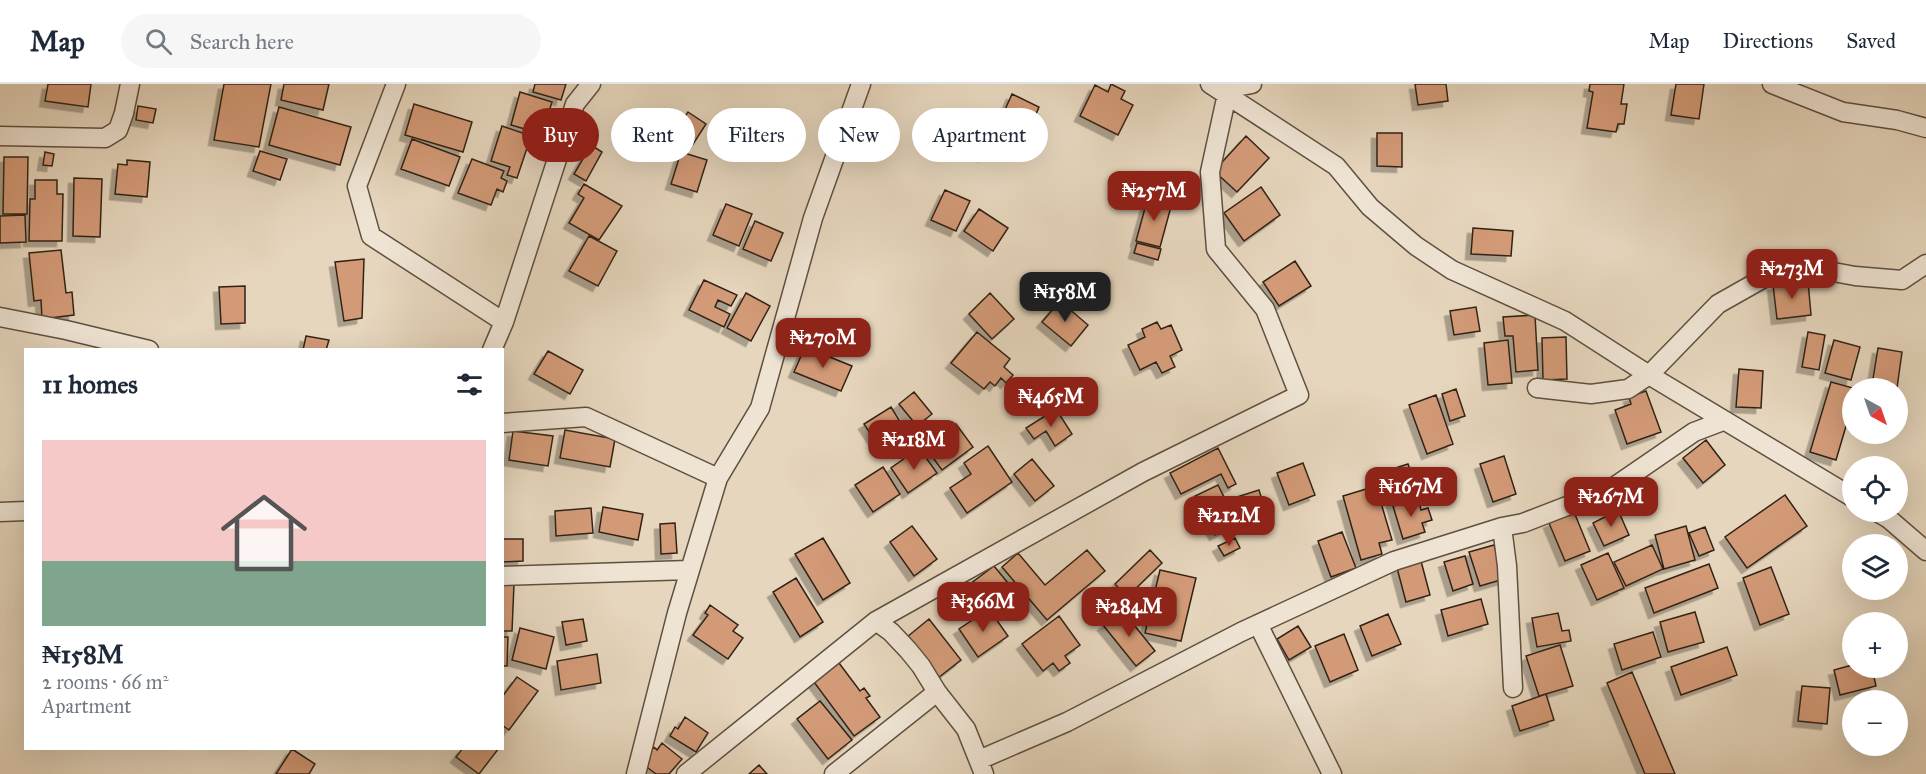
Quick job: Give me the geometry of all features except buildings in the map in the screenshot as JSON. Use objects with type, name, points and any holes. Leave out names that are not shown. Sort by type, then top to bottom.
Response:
[{"type":"street","points":[[0,136],[105,138],[118,130],[130,84]]},
{"type":"street","points":[[396,84],[357,186],[371,236],[504,322]]},
{"type":"street","points":[[493,348],[504,322],[575,104],[591,84]]},
{"type":"street","points":[[636,774],[676,613],[718,478],[760,408],[813,218],[861,84]]},
{"type":"street","points":[[1219,89],[1252,84]]},
{"type":"street","points":[[1772,84],[1843,112],[1897,120],[1926,128]]},
{"type":"street","points":[[1219,89],[1336,166],[1370,207],[1416,246],[1452,270],[1565,321],[1723,421],[1842,491]]},
{"type":"street","points":[[687,774],[876,621],[1143,472],[1299,395],[1265,309],[1216,249],[1210,172],[1219,89]]},
{"type":"street","points":[[1537,388],[1591,394],[1628,389],[1649,375],[1718,304],[1764,278],[1828,271],[1902,280],[1926,264]]},
{"type":"street","points":[[0,317],[141,348]]},
{"type":"street","points":[[504,423],[586,417],[718,478]]},
{"type":"street","points":[[876,621],[891,632],[921,666],[937,692],[966,729],[982,767],[1258,624],[1394,561],[1502,527],[1522,523],[1611,489],[1694,432],[1723,421]]},
{"type":"street","points":[[0,512],[24,512]]},
{"type":"street","points":[[1892,522],[1926,551]]},
{"type":"street","points":[[1502,527],[1507,566],[1513,688]]},
{"type":"street","points":[[504,576],[689,570]]},
{"type":"street","points":[[1258,624],[1325,771]]},
{"type":"street","points":[[834,774],[937,692]]}]
